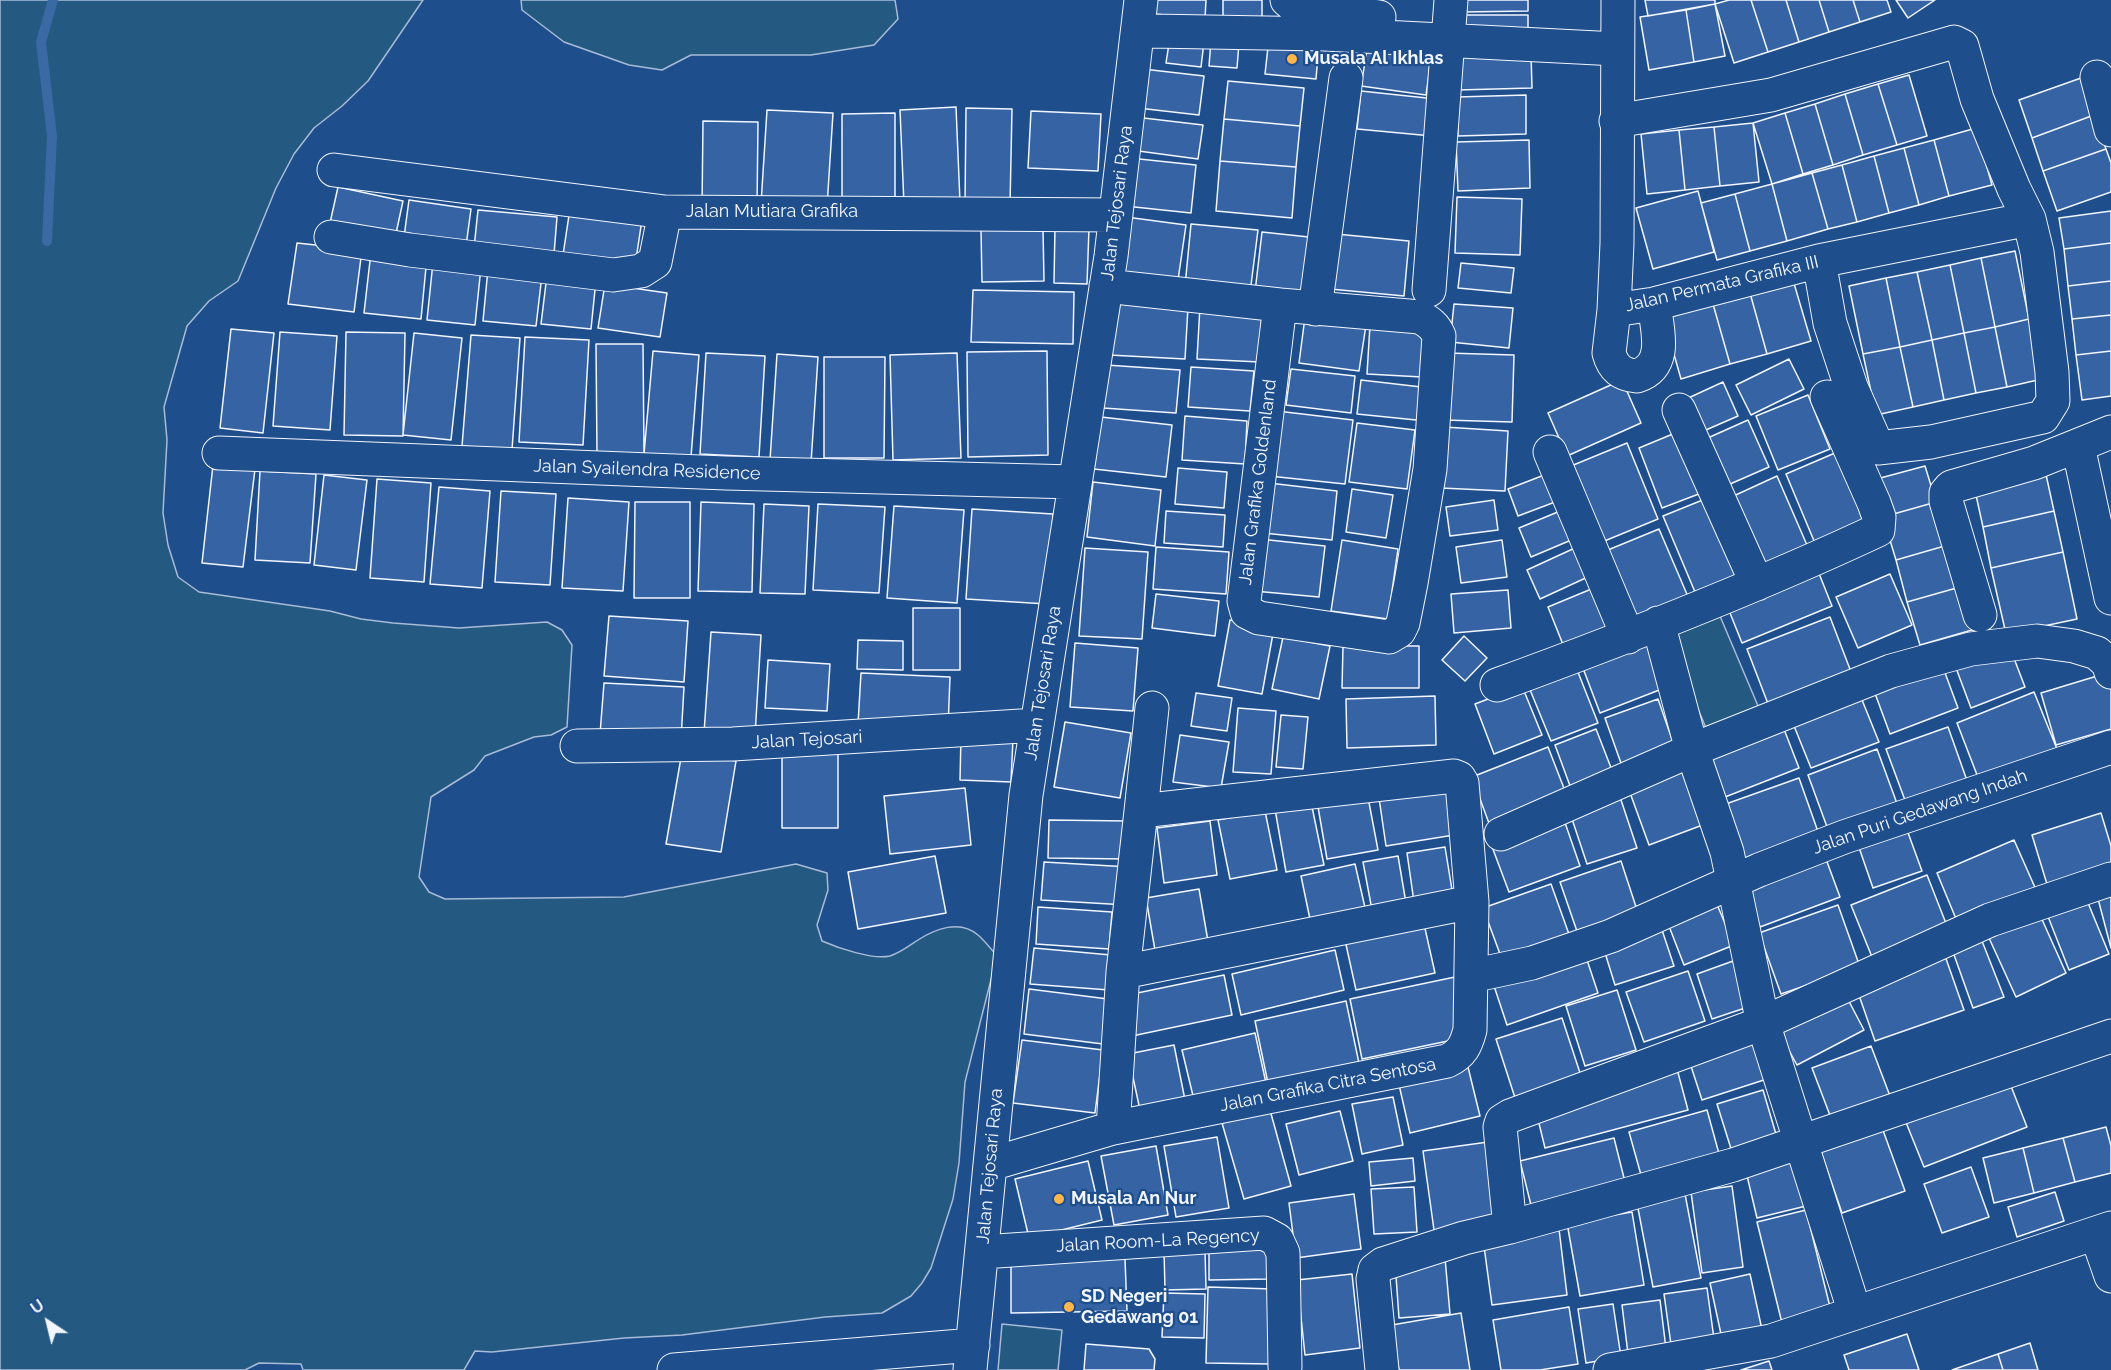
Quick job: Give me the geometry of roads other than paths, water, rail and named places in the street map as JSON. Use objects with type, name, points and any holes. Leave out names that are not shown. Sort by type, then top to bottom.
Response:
[{"type":"street","name":"Jalan Tejosari Raya","points":[[972,1358],[1026,795],[1106,286],[1141,0]]},
{"type":"street","points":[[1287,0],[1293,5],[1354,14],[1450,21],[1617,49]]},
{"type":"street","name":"Jalan Permata Grafika III","points":[[1618,0],[1617,243],[1614,310],[1654,304],[1819,261],[2029,219]]},
{"type":"street","points":[[1151,31],[1324,34],[1450,21]]},
{"type":"street","points":[[1429,290],[1450,21]]},
{"type":"street","points":[[1616,121],[1771,95],[1954,42],[1962,46],[1977,99],[2014,189],[2029,219],[2044,300],[2052,372],[2053,401],[2043,417],[1931,442],[1878,448],[1851,387],[1830,323],[1819,261]]},
{"type":"street","points":[[2097,77],[2111,130]]},
{"type":"street","points":[[1315,309],[1346,78]]},
{"type":"street","points":[[334,170],[665,212]]},
{"type":"street","name":"Jalan Mutiara Grafika","points":[[332,237],[410,250],[613,275],[641,271],[655,262],[665,212],[1116,214]]},
{"type":"street","name":"Jalan Grafika Goldenland","points":[[1106,286],[1280,305],[1315,309],[1420,317],[1430,322],[1436,329],[1439,336],[1430,469],[1403,624],[1399,631],[1389,637],[1259,618],[1247,612],[1244,601],[1280,305]]},
{"type":"street","points":[[1614,310],[1609,353],[1611,360],[1622,372],[1637,376],[1651,368],[1658,357],[1654,304]]},
{"type":"street","points":[[1497,685],[1628,637],[1797,568],[1878,530],[1879,517],[1874,503],[1827,397]]},
{"type":"street","points":[[1678,410],[1757,584]]},
{"type":"street","points":[[1980,615],[1946,501],[1946,493],[1951,487],[2034,463],[2111,432]]},
{"type":"street","points":[[2078,446],[2111,598]]},
{"type":"street","points":[[1550,452],[1628,637]]},
{"type":"street","name":"Jalan Syailendra Residence","points":[[219,453],[726,473],[1075,482]]},
{"type":"street","points":[[1658,623],[1692,750],[1727,852],[1763,1023],[1855,1313]]},
{"type":"street","points":[[1501,834],[1692,750],[1891,671],[1971,649],[2037,641],[2074,646],[2097,653],[2108,663],[2111,672]]},
{"type":"street","points":[[1113,1128],[1123,972],[1152,708]]},
{"type":"street","name":"Jalan Tejosari","points":[[577,746],[733,744],[1036,725]]},
{"type":"street","name":"Jalan Puri Gedawang Indah","points":[[1472,976],[1532,963],[1611,936],[1844,837],[2111,747]]},
{"type":"street","name":"Jalan Grafika Citra Sentosa","points":[[991,1164],[1113,1128],[1448,1061],[1459,1055],[1466,1045],[1470,1030],[1472,902],[1462,783],[1454,776],[1141,811]]},
{"type":"street","points":[[1509,1227],[1500,1127],[1502,1121],[1510,1116],[1763,1023],[1990,920],[2111,879]]},
{"type":"street","points":[[1123,972],[1472,902]]},
{"type":"street","points":[[1382,1370],[1373,1279],[1375,1270],[1383,1263],[1464,1238],[1733,1165],[2111,1036]]},
{"type":"street","points":[[1610,1370],[1646,1367],[1771,1341],[2104,1231],[2111,1276]]},
{"type":"street","name":"Jalan Room-La Regency","points":[[982,1252],[1264,1233],[1277,1240],[1283,1253],[1285,1367]]},
{"type":"street","points":[[674,1370],[972,1358]]},
{"type":"waterway","points":[[47,241],[52,136],[41,42],[53,0]]},
{"type":"place","name":"Musala Al Ikhlas","points":[[1292,59]]},
{"type":"place","name":"Musala An Nur","points":[[1059,1199]]},
{"type":"place","name":"SD Negeri Gedawang 01","points":[[1069,1307]]}]
